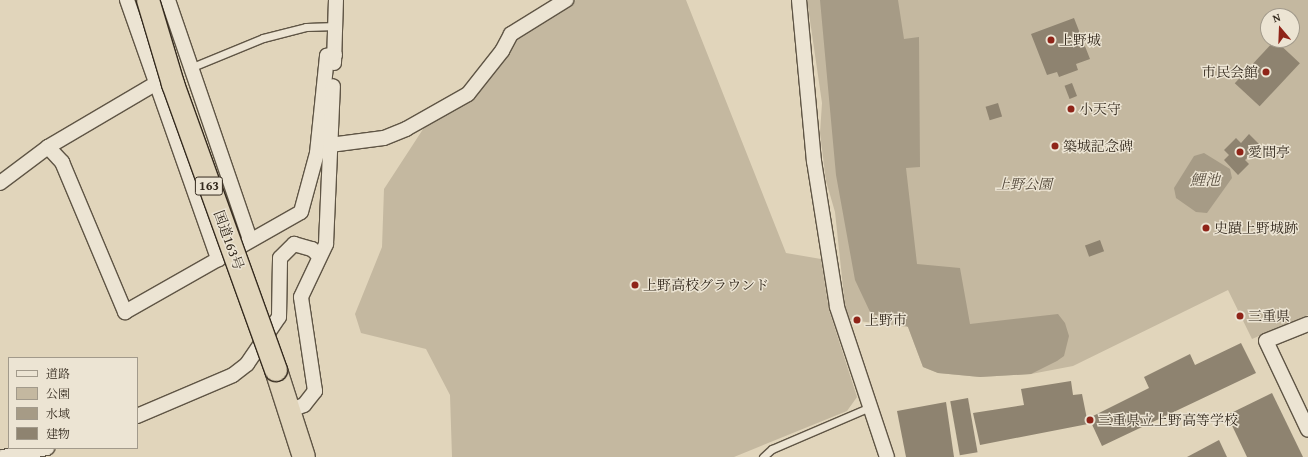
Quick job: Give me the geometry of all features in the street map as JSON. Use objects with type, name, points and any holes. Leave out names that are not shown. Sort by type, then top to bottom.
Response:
[{"type":"highway","name":"国道163号","points":[[148,0],[173,84],[291,410],[304,457]]},
{"type":"street","points":[[127,0],[218,260]]},
{"type":"street","points":[[168,0],[190,68],[250,239]]},
{"type":"street","points":[[291,410],[304,405],[315,391],[301,297],[319,256],[326,244],[335,55],[336,0]]},
{"type":"street","points":[[330,145],[384,138],[406,129],[468,94],[502,51],[511,34],[566,0]]},
{"type":"street","points":[[799,0],[814,161],[837,307],[887,457]]},
{"type":"street","points":[[48,147],[62,162],[125,312],[218,260],[250,239],[301,212],[317,153],[327,56],[335,55]]},
{"type":"street","points":[[0,183],[48,147],[156,84]]},
{"type":"street","points":[[138,416],[233,375],[247,364],[280,313],[280,258],[294,244],[312,248],[319,256]]},
{"type":"street","points":[[1308,324],[1266,341],[1308,430]]},
{"type":"street","points":[[3,457],[42,449]]},
{"type":"lane","points":[[190,68],[263,38],[306,27],[336,26]]},
{"type":"lane","points":[[763,457],[772,449],[870,407]]},
{"type":"green space","name":"上野高校グラウンド","points":[[576,0],[686,0],[786,253],[821,259],[829,310],[857,397],[847,411],[734,457],[452,457],[450,395],[426,349],[361,333],[355,314],[382,247],[384,189],[427,123],[466,101],[514,38]]},
{"type":"green space","name":"上野公園","points":[[807,0],[1308,0],[1308,315],[1252,339],[1228,290],[1073,366],[1031,374],[980,377],[938,373],[923,367],[908,327],[850,320],[845,306],[835,212],[826,181],[820,133],[822,103]]},
{"type":"water","points":[[820,0],[898,0],[904,39],[919,37],[920,167],[906,168],[917,264],[960,268],[970,324],[1058,314],[1065,323],[1069,336],[1064,356],[1057,361],[1031,374],[980,377],[938,373],[923,367],[908,327],[896,319],[871,314],[855,280],[836,175]]},
{"type":"water","name":"鯉池","points":[[1204,153],[1230,169],[1232,178],[1207,213],[1196,212],[1176,198],[1174,188],[1194,156]]},
{"type":"building","points":[[1074,18],[1090,59],[1076,64],[1078,70],[1059,77],[1057,72],[1047,75],[1031,34]]},
{"type":"building","name":"市民会館","points":[[1268,48],[1284,48],[1300,63],[1260,106],[1235,83]]},
{"type":"building","points":[[1072,83],[1077,96],[1070,99],[1065,86]]},
{"type":"building","points":[[998,103],[1002,116],[990,120],[986,107]]},
{"type":"building","name":"愛間亭","points":[[1249,134],[1260,145],[1245,160],[1249,164],[1238,175],[1224,160],[1229,155],[1224,150],[1236,138],[1241,143]]},
{"type":"building","points":[[1100,240],[1104,251],[1089,257],[1085,245]]},
{"type":"building","points":[[1241,343],[1256,373],[1102,446],[1089,418],[1149,388],[1144,377],[1190,354],[1195,365]]},
{"type":"building","points":[[1071,381],[1073,395],[1082,394],[1088,424],[980,445],[973,413],[1024,405],[1021,389]]},
{"type":"building","points":[[1272,393],[1303,457],[1247,457],[1227,415]]},
{"type":"building","points":[[968,398],[978,452],[960,455],[950,401]]},
{"type":"building","points":[[946,402],[954,457],[906,457],[897,411]]},
{"type":"building","points":[[1219,440],[1227,457],[1187,457]]},
{"type":"place","name":"上野城","points":[[1051,40]]},
{"type":"place","name":"市民会館","points":[[1266,72]]},
{"type":"place","name":"小天守","points":[[1071,109]]},
{"type":"place","name":"築城記念碑","points":[[1055,146]]},
{"type":"place","name":"愛間亭","points":[[1240,152]]},
{"type":"place","name":"史蹟上野城跡","points":[[1206,228]]},
{"type":"place","name":"上野高校グラウンド","points":[[635,285]]},
{"type":"place","name":"三重県","points":[[1240,316]]},
{"type":"place","name":"上野市","points":[[857,320]]},
{"type":"place","name":"三重県立上野高等学校","points":[[1090,420]]}]
